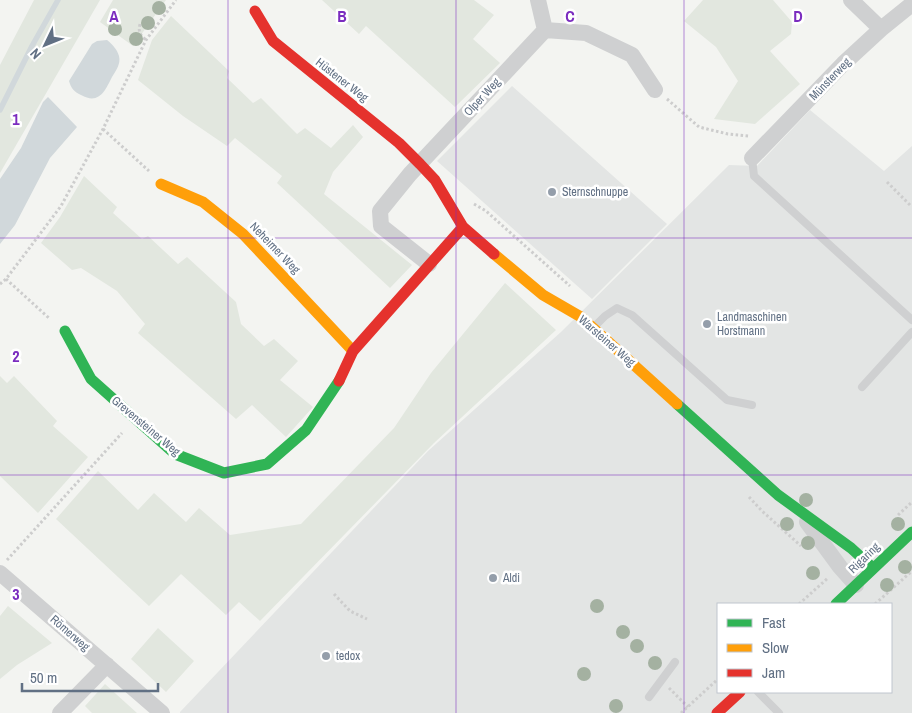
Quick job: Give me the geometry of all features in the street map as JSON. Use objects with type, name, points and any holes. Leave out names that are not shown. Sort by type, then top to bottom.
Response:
[{"type":"street","points":[[538,0],[545,30],[586,33],[632,55],[655,90]]},
{"type":"street","points":[[851,0],[881,29]]},
{"type":"street","name":"Münsterweg","points":[[752,158],[843,64],[912,4]]},
{"type":"street","name":"Hüstener Weg","points":[[255,12],[273,41],[399,143],[420,164]]},
{"type":"street","name":"Olper Weg","points":[[420,164],[545,30]]},
{"type":"street","points":[[420,164],[380,211],[381,226],[430,264]]},
{"type":"street","name":"Warsteiner Weg","points":[[420,164],[435,180],[463,227],[544,295],[581,317],[778,496],[856,552],[873,568]]},
{"type":"street","name":"Neheimer Weg","points":[[161,184],[203,202],[243,234],[353,352]]},
{"type":"street","name":"Grevensteiner Weg","points":[[65,331],[91,379],[176,454],[224,474],[267,464],[306,430],[338,384],[353,352],[463,227]]},
{"type":"street","name":"Warsteiner Weg","points":[[801,514],[840,567],[856,585]]},
{"type":"street","name":"Rigaring","points":[[837,603],[912,532]]},
{"type":"street","name":"Römerweg","points":[[2,568],[162,713]]},
{"type":"street","points":[[60,713],[107,665]]},
{"type":"street","points":[[717,713],[739,693]]},
{"type":"lane","points":[[752,158],[754,176],[912,320]]},
{"type":"lane","points":[[593,328],[605,316],[617,308],[632,315],[727,400],[752,405]]},
{"type":"lane","points":[[862,388],[912,332]]},
{"type":"lane","points":[[649,697],[675,662]]},
{"type":"lane","points":[[759,693],[779,713]]},
{"type":"path","points":[[0,284],[6,279],[61,206],[103,129],[146,40],[176,0]]},
{"type":"path","points":[[140,24],[138,30],[146,40]]},
{"type":"path","points":[[655,90],[699,127],[728,134],[772,137]]},
{"type":"path","points":[[103,129],[161,184]]},
{"type":"path","points":[[887,182],[911,206]]},
{"type":"path","points":[[6,279],[65,331]]},
{"type":"path","points":[[2,568],[135,417]]},
{"type":"path","points":[[875,603],[912,571]]},
{"type":"path","points":[[334,594],[350,611],[368,620]]},
{"type":"path","points":[[809,595],[813,600]]},
{"type":"path","points":[[662,680],[688,707]]},
{"type":"path","points":[[681,713],[717,680]]},
{"type":"shaded area","points":[[34,0],[100,0],[0,173],[0,65]]},
{"type":"shaded area","points":[[113,0],[166,0],[133,46],[100,22]]},
{"type":"shaded area","points":[[322,0],[474,0],[494,15],[473,39],[500,63],[455,107],[366,26],[359,34]]},
{"type":"shaded area","points":[[703,0],[773,0],[792,22],[791,34],[770,51],[800,84],[755,124],[714,119],[738,81],[716,47],[684,21]]},
{"type":"shaded area","points":[[171,16],[229,71],[227,78],[253,103],[261,98],[297,134],[305,128],[331,148],[353,125],[363,137],[333,172],[324,194],[412,265],[390,288],[277,183],[282,176],[235,138],[227,146],[183,116],[138,80],[152,40]]},
{"type":"shaded area","points":[[107,40],[117,51],[119,64],[101,95],[87,98],[75,91],[69,81],[92,44],[97,41]]},
{"type":"shaded area","name":"Sternschnuppe","points":[[512,86],[667,224],[592,299],[437,161]]},
{"type":"shaded area","points":[[48,97],[77,127],[50,158],[15,225],[0,244],[0,179],[21,148],[43,102]]},
{"type":"shaded area","points":[[810,110],[884,171],[912,146],[912,713],[180,713],[428,451],[561,332],[729,165],[757,166]]},
{"type":"shaded area","points":[[84,176],[117,207],[113,213],[142,239],[148,236],[178,264],[187,257],[236,302],[241,324],[264,346],[274,339],[298,361],[280,380],[313,407],[286,437],[252,405],[236,419],[138,333],[145,324],[117,291],[81,268],[72,270],[41,243],[60,217]]},
{"type":"shaded area","points":[[505,283],[556,330],[434,443],[260,621],[239,602],[226,615],[181,574],[149,606],[56,519],[98,471],[138,510],[154,493],[186,522],[199,508],[230,535],[301,524],[394,428],[431,373]]},
{"type":"shaded area","points":[[0,376],[7,383],[14,376],[57,421],[53,426],[88,457],[38,513],[0,476]]},
{"type":"shaded area","points":[[8,606],[52,643],[17,665],[0,679],[0,616]]},
{"type":"shaded area","points":[[158,628],[194,661],[166,692],[131,659]]},
{"type":"shaded area","points":[[105,684],[137,713],[92,713],[85,706]]},
{"type":"waterway","points":[[0,110],[32,46],[58,0]]},
{"type":"traffic: fast","points":[[65,331],[91,379],[175,454],[224,473],[267,464],[306,430],[339,381]]},
{"type":"traffic: fast","points":[[677,404],[778,495],[851,548],[873,568]]},
{"type":"traffic: fast","points":[[837,603],[912,532]]},
{"type":"traffic: slow","points":[[161,184],[203,202],[243,234],[353,351]]},
{"type":"traffic: slow","points":[[494,254],[543,295],[581,317],[677,404]]},
{"type":"traffic: jam","points":[[255,11],[273,41],[399,143],[420,164],[435,180],[463,227],[494,254]]},
{"type":"traffic: jam","points":[[339,381],[353,351],[463,227]]},
{"type":"traffic: jam","points":[[717,713],[739,693]]},
{"type":"place","name":"Sternschnuppe","points":[[552,192]]},
{"type":"place","name":"Landmaschinen Horstmann","points":[[707,324]]},
{"type":"place","name":"Aldi","points":[[493,578]]},
{"type":"place","name":"tedox","points":[[326,656]]}]
